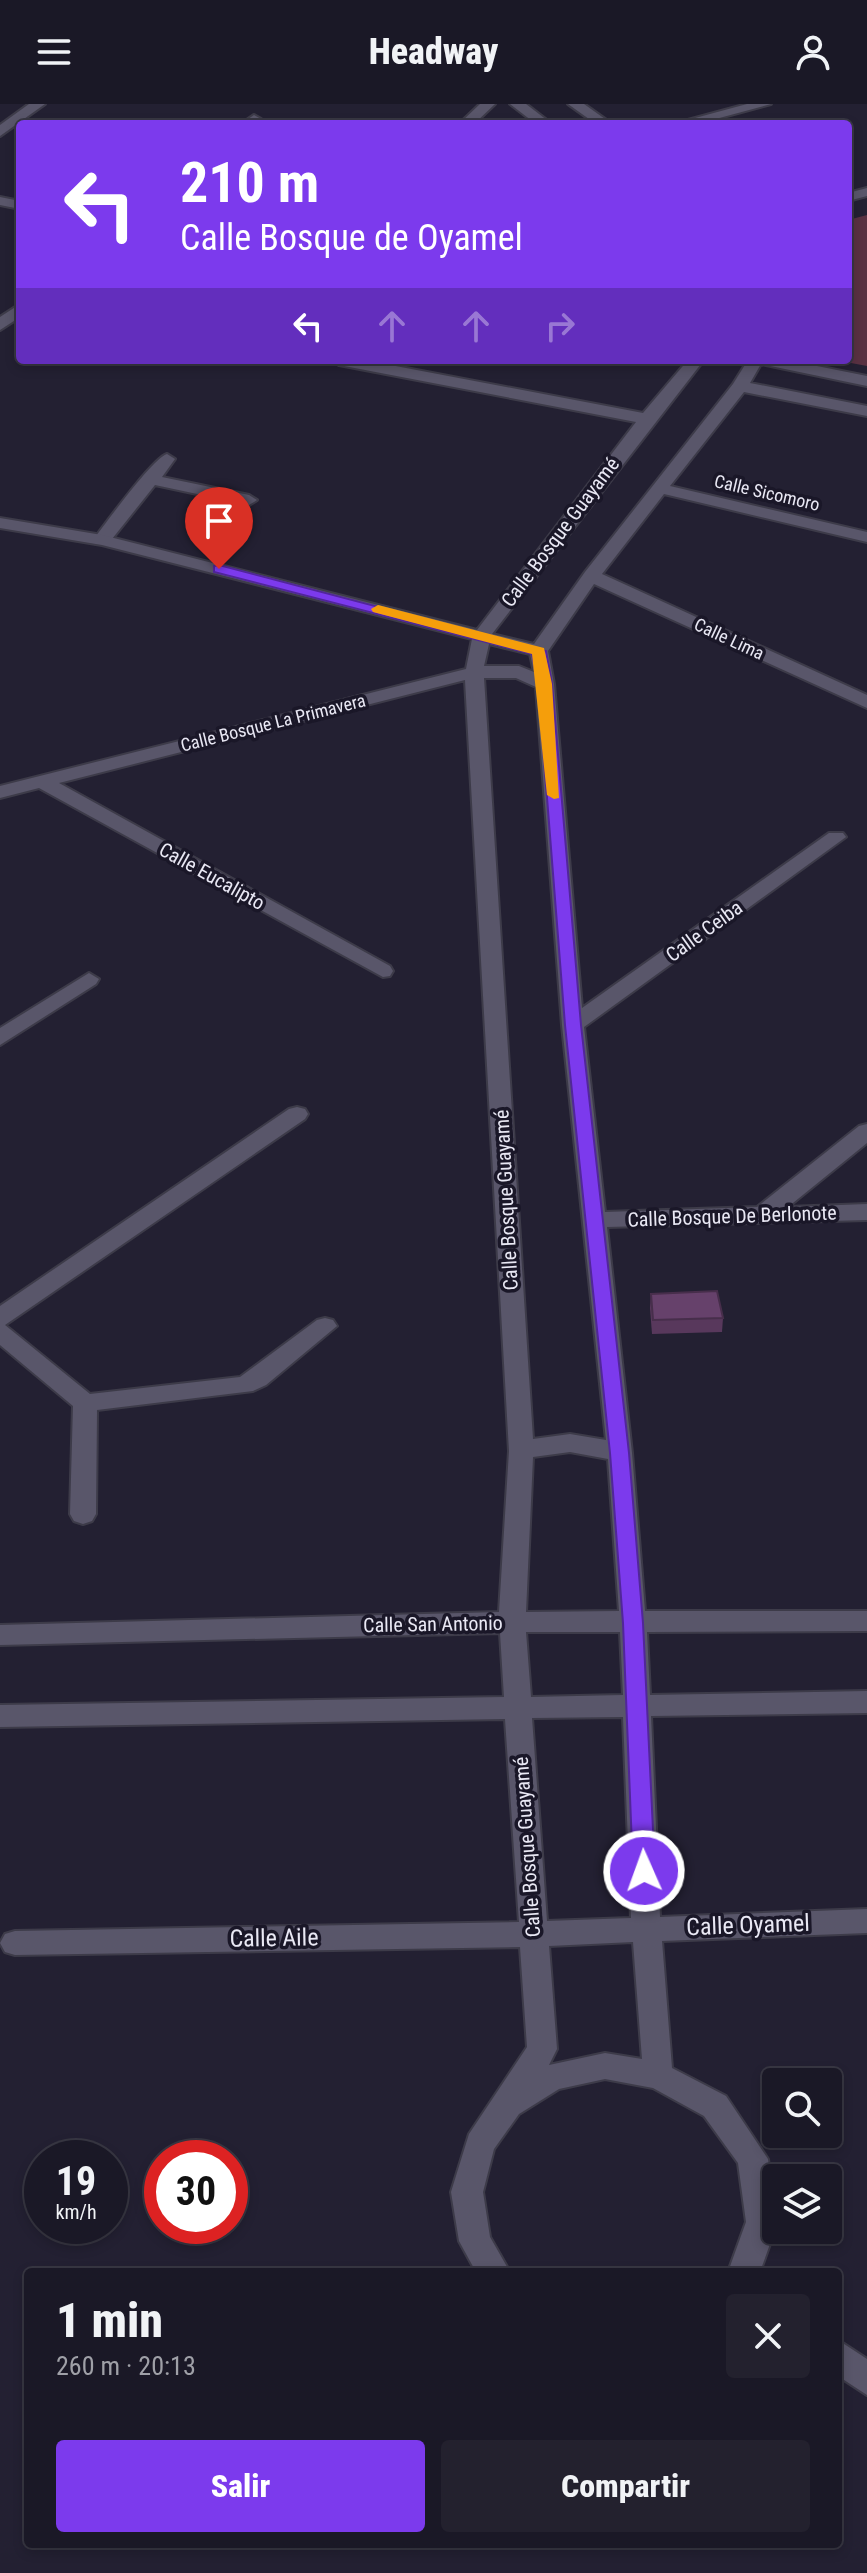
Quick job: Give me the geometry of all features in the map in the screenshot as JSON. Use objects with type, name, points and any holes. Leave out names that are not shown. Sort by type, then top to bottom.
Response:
[{"type":"street","points":[[16,120],[38,104]]},
{"type":"street","points":[[470,120],[488,104]]},
{"type":"street","points":[[517,104],[539,120]]},
{"type":"street","points":[[575,104],[599,120]]},
{"type":"street","points":[[697,120],[764,104]]},
{"type":"street","points":[[0,325],[16,312]]},
{"type":"street","points":[[360,364],[647,419]]},
{"type":"street","name":"Calle Bosque Guayamé","points":[[492,2268],[475,2241],[467,2192],[480,2144],[542,2049],[516,1705],[512,1622],[521,1451],[474,672],[482,635],[693,364]]},
{"type":"street","points":[[658,2075],[646,1927],[633,1623],[620,1453],[573,1025],[545,684],[539,651],[591,576],[740,386],[754,364]]},
{"type":"street","points":[[784,364],[867,381]]},
{"type":"street","points":[[740,386],[867,411]]},
{"type":"street","points":[[102,540],[167,459]]},
{"type":"street","points":[[148,479],[249,500]]},
{"type":"street","name":"Calle Sicomoro","points":[[658,488],[867,537]]},
{"type":"street","points":[[0,523],[102,540],[539,651]]},
{"type":"street","name":"Calle Lima","points":[[591,576],[867,702]]},
{"type":"street","name":"Calle Bosque La Primavera","points":[[0,792],[474,672],[519,672],[545,684]]},
{"type":"street","name":"Calle Eucalipto","points":[[41,781],[383,971]]},
{"type":"street","name":"Calle Ceiba","points":[[573,1025],[836,837]]},
{"type":"street","points":[[0,1038],[89,979]]},
{"type":"street","points":[[0,1318],[297,1114]]},
{"type":"street","points":[[763,1215],[867,1131]]},
{"type":"street","name":"Calle Bosque De Berlonote","points":[[596,1220],[867,1212]]},
{"type":"street","points":[[0,1332],[85,1403],[244,1385],[257,1379],[325,1326]]},
{"type":"street","points":[[83,1514],[85,1403]]},
{"type":"street","points":[[521,1451],[556,1441],[620,1453]]},
{"type":"street","name":"Calle San Antonio","points":[[0,1635],[512,1622],[867,1621]]},
{"type":"street","points":[[0,1716],[516,1705],[867,1702]]},
{"type":"street","name":"Calle Oyamel","points":[[533,1934],[646,1927],[867,1921]]},
{"type":"street","name":"Calle Aile","points":[[15,1943],[533,1934]]},
{"type":"street","points":[[508,2104],[552,2077],[605,2066],[658,2075],[715,2106],[753,2159],[762,2222],[745,2268]]},
{"type":"street","points":[[842,2359],[867,2379]]},
{"type":"shaded area","points":[[867,215],[867,366],[852,363],[852,219]]},
{"type":"building","points":[[717,1291],[723,1318],[653,1320],[651,1294]]},
{"type":"slow traffic","points":[[378,609],[539,651],[545,684],[554,795]]},
{"type":"route","points":[[219,569],[539,651],[545,684],[573,1025],[620,1453],[633,1623],[644,1871]]}]
